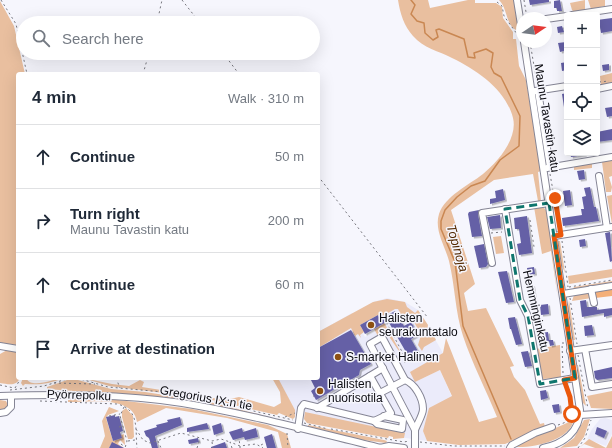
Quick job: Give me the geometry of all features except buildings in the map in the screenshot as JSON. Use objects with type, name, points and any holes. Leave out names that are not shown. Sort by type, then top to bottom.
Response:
[{"type":"street","points":[[517,0],[519,12]]},
{"type":"street","points":[[592,12],[612,9]]},
{"type":"street","points":[[552,18],[564,16]]},
{"type":"street","name":"Maunu Tavastin katu","points":[[525,48],[535,91],[546,168],[549,202],[557,236],[562,294],[580,415]]},
{"type":"street","points":[[535,91],[564,86]]},
{"type":"street","points":[[600,88],[612,86]]},
{"type":"street","points":[[546,168],[612,157]]},
{"type":"street","points":[[557,236],[609,228],[599,176]]},
{"type":"street","points":[[492,263],[482,213],[549,202]]},
{"type":"street","name":"Hemminginkatu","points":[[505,209],[520,300],[528,316],[540,384],[575,378]]},
{"type":"street","points":[[562,294],[612,286]]},
{"type":"street","points":[[591,289],[594,303]]},
{"type":"street","points":[[415,430],[370,344],[382,337],[405,380],[412,383],[420,398],[423,409],[415,430],[415,448]]},
{"type":"street","points":[[570,351],[612,345]]},
{"type":"street","points":[[0,346],[16,349]]},
{"type":"street","points":[[585,349],[592,387],[612,384]]},
{"type":"street","points":[[317,408],[383,368]]},
{"type":"street","points":[[370,376],[391,412],[374,421]]},
{"type":"street","points":[[380,393],[405,380]]},
{"type":"street","name":"Gregorius IX:n tie","points":[[0,396],[97,395],[156,400],[220,410],[381,448],[389,446],[404,448]]},
{"type":"street","points":[[0,413],[6,412],[11,407],[11,396]]},
{"type":"street","points":[[298,429],[300,410],[304,404],[374,421],[377,424],[402,429],[402,420],[384,416]]},
{"type":"street","points":[[543,448],[561,443],[572,434],[580,415],[612,413]]},
{"type":"street","points":[[510,448],[512,445],[534,433],[552,427]]},
{"type":"path","points":[[1,0],[16,24]]},
{"type":"path","points":[[159,16],[162,0]]},
{"type":"path","points":[[182,0],[195,16]]},
{"type":"path","points":[[524,0],[526,12]]},
{"type":"path","points":[[497,2],[502,6],[504,16],[516,29]]},
{"type":"path","points":[[531,48],[535,91]]},
{"type":"path","points":[[24,60],[27,72]]},
{"type":"path","points":[[144,72],[147,60]]},
{"type":"path","points":[[228,60],[237,72]]},
{"type":"path","points":[[546,168],[557,236],[568,287]]},
{"type":"path","points":[[320,179],[428,318]]},
{"type":"path","points":[[530,220],[534,247]]},
{"type":"path","points":[[486,234],[509,231]]},
{"type":"path","points":[[570,298],[576,341]]},
{"type":"path","points":[[384,318],[407,361],[405,362]]},
{"type":"path","points":[[552,427],[569,421],[572,417],[570,397],[564,380],[562,343],[565,343]]},
{"type":"path","points":[[578,354],[587,408]]},
{"type":"path","points":[[15,388],[20,380]]},
{"type":"path","points":[[0,385],[15,388],[27,388],[64,380]]},
{"type":"path","points":[[117,380],[120,389]]},
{"type":"path","points":[[54,383],[96,384]]},
{"type":"path","name":"Pyörrepolku","points":[[39,401],[117,404],[124,406],[133,413],[137,448]]},
{"type":"path","points":[[121,444],[125,447],[127,441],[120,414],[124,406]]},
{"type":"path","points":[[284,418],[300,410]]},
{"type":"path","points":[[109,416],[120,414]]},
{"type":"path","points":[[578,448],[585,438],[591,421],[590,418]]},
{"type":"path","points":[[117,421],[121,420]]},
{"type":"path","points":[[119,428],[123,426]]},
{"type":"path","points":[[135,429],[145,441],[150,442],[181,433],[212,441],[221,439],[240,447],[265,443]]},
{"type":"path","points":[[121,434],[125,433]]},
{"type":"path","points":[[287,433],[288,448]]},
{"type":"path","points":[[198,448],[200,438]]},
{"type":"path","points":[[239,439],[240,447]]},
{"type":"path","points":[[127,441],[136,440]]},
{"type":"path","points":[[158,440],[161,448]]},
{"type":"path","points":[[251,440],[252,444]]},
{"type":"path","points":[[212,441],[213,448]]},
{"type":"path","points":[[230,442],[232,448]]},
{"type":"path","points":[[260,445],[263,448]]},
{"type":"highlighted area","points":[[549,203],[575,378],[540,384],[528,316],[520,300],[505,209]]},
{"type":"shaded area","points":[[398,0],[428,0],[430,8],[468,0],[475,0],[475,3],[496,3],[502,7],[503,18],[513,32],[513,39],[516,39],[519,66],[526,80],[541,171],[538,172],[541,201],[538,201],[533,174],[494,180],[451,210],[475,284],[464,293],[468,311],[486,308],[514,366],[510,367],[514,377],[525,390],[540,424],[544,423],[545,427],[505,444],[459,445],[427,441],[423,431],[429,408],[452,396],[440,370],[415,382],[410,372],[443,353],[446,338],[479,422],[497,417],[460,327],[451,270],[439,232],[438,220],[439,214],[446,202],[458,191],[489,169],[506,149],[513,134],[513,118],[504,98],[489,82],[471,68],[421,44],[407,28]]},
{"type":"shaded area","points":[[499,0],[514,0],[516,30],[511,25]]},
{"type":"shaded area","points":[[585,0],[585,10],[574,12],[570,3]]},
{"type":"shaded area","points":[[588,0],[605,0],[605,6],[591,9]]},
{"type":"shaded area","points":[[0,1],[14,26],[16,35],[16,60],[22,60],[25,72],[16,72],[16,345],[0,344]]},
{"type":"shaded area","points":[[612,73],[612,84],[601,86],[600,76]]},
{"type":"shaded area","points":[[612,160],[612,176],[609,177],[612,187],[611,192],[606,192],[602,162]]},
{"type":"shaded area","points":[[592,163],[592,168],[574,170],[574,166]]},
{"type":"shaded area","points":[[612,195],[612,224],[607,196]]},
{"type":"shaded area","points":[[534,207],[544,208],[547,211],[558,299],[551,251],[542,254]]},
{"type":"shaded area","points":[[501,236],[504,253],[496,254],[493,237]]},
{"type":"shaded area","points":[[558,241],[560,241],[565,273],[561,264]]},
{"type":"shaded area","points":[[612,269],[612,277],[569,284],[568,276]]},
{"type":"shaded area","points":[[612,281],[612,283],[573,289],[574,287]]},
{"type":"shaded area","points":[[612,289],[612,296],[595,298],[595,292]]},
{"type":"shaded area","points":[[590,292],[592,298],[572,301],[574,295]]},
{"type":"shaded area","points":[[387,298],[405,302],[418,310],[443,353],[415,382],[440,370],[452,397],[423,431],[427,441],[370,433],[296,416],[277,380],[320,380],[320,331],[352,313],[365,337],[385,326],[373,302]]},
{"type":"shaded area","points":[[387,299],[405,302],[407,307],[415,313],[418,310],[428,325],[427,330],[432,332],[436,340],[424,347],[422,351],[418,345],[421,335],[413,320],[402,317],[398,309],[395,309],[383,316],[380,315],[405,360],[386,332],[383,331],[378,336],[374,329],[383,324],[378,315],[360,325],[364,332],[360,335],[361,338],[358,334],[355,336],[351,328],[320,347],[320,331],[373,302]]},
{"type":"shaded area","points":[[569,300],[575,340],[573,340],[568,308]]},
{"type":"shaded area","points":[[560,345],[561,378],[542,379],[536,349]]},
{"type":"shaded area","points":[[9,349],[16,351],[16,380],[19,380],[16,383],[0,383],[0,354]]},
{"type":"shaded area","points":[[578,365],[586,406],[582,402]]},
{"type":"shaded area","points":[[22,380],[38,383],[58,380],[49,383],[25,384],[23,386],[21,383]]},
{"type":"shaded area","points":[[67,380],[78,380],[111,389],[145,392],[210,402],[270,417],[173,399],[47,389],[47,387]]},
{"type":"shaded area","points":[[90,380],[129,386],[140,380],[144,382],[142,387],[225,400],[239,397],[274,407],[281,403],[280,392],[273,380],[279,380],[295,410],[295,417],[293,419],[279,413],[277,415],[203,398],[109,386]]},
{"type":"shaded area","points":[[612,391],[612,409],[591,408],[587,396]]},
{"type":"shaded area","points":[[83,398],[118,400],[192,409],[268,425],[287,434],[291,448],[282,448],[278,432],[227,418],[166,408],[137,422],[134,413],[127,407],[119,404],[98,401],[68,402],[68,400]]},
{"type":"shaded area","points":[[0,400],[6,401],[8,405],[0,411]]},
{"type":"shaded area","points":[[109,407],[119,411],[108,415],[106,418],[113,441],[121,438],[121,435],[124,434],[125,445],[120,440],[118,444],[124,448],[112,443],[109,448],[100,448],[105,436],[102,421]]},
{"type":"shaded area","points":[[126,408],[133,416],[134,437],[132,439],[128,439],[122,417],[122,411]]},
{"type":"shaded area","points":[[305,412],[405,433],[404,438],[393,439],[393,437],[389,436],[388,438],[307,423],[304,419]]},
{"type":"shaded area","points":[[574,418],[572,426],[560,437],[542,444],[516,447],[527,438],[560,426]]},
{"type":"shaded area","points":[[605,418],[612,420],[612,434],[606,446],[587,439],[592,429],[600,419]]},
{"type":"shaded area","points":[[590,419],[584,437],[577,446],[560,448],[574,438],[584,420]]},
{"type":"shaded area","points":[[308,425],[387,441],[386,443],[348,438],[308,427]]},
{"type":"shaded area","points":[[612,436],[612,448],[606,448]]},
{"type":"shaded area","points":[[589,439],[606,448],[595,448],[584,444],[579,448]]},
{"type":"waterway","name":"Topinoja","points":[[411,0],[415,5],[411,14],[417,21],[424,23],[425,33],[433,40],[438,37],[436,30],[439,29],[464,39],[468,57],[475,58],[474,53],[486,49],[493,53],[491,67],[494,73],[501,77],[520,116],[519,146],[500,160],[485,181],[471,186],[457,197],[445,210],[441,221],[441,229],[455,262],[463,326],[511,439]]},
{"type":"place","name":"Halisten seurakuntatalo","points":[[371,325]]},
{"type":"place","name":"S-market Halinen","points":[[338,357]]},
{"type":"place","name":"Halisten nuorisotila","points":[[320,391]]},
{"type":"route","points":[[555,198],[561,235],[554,236],[575,378],[564,380],[564,384],[570,397],[572,414]]}]
